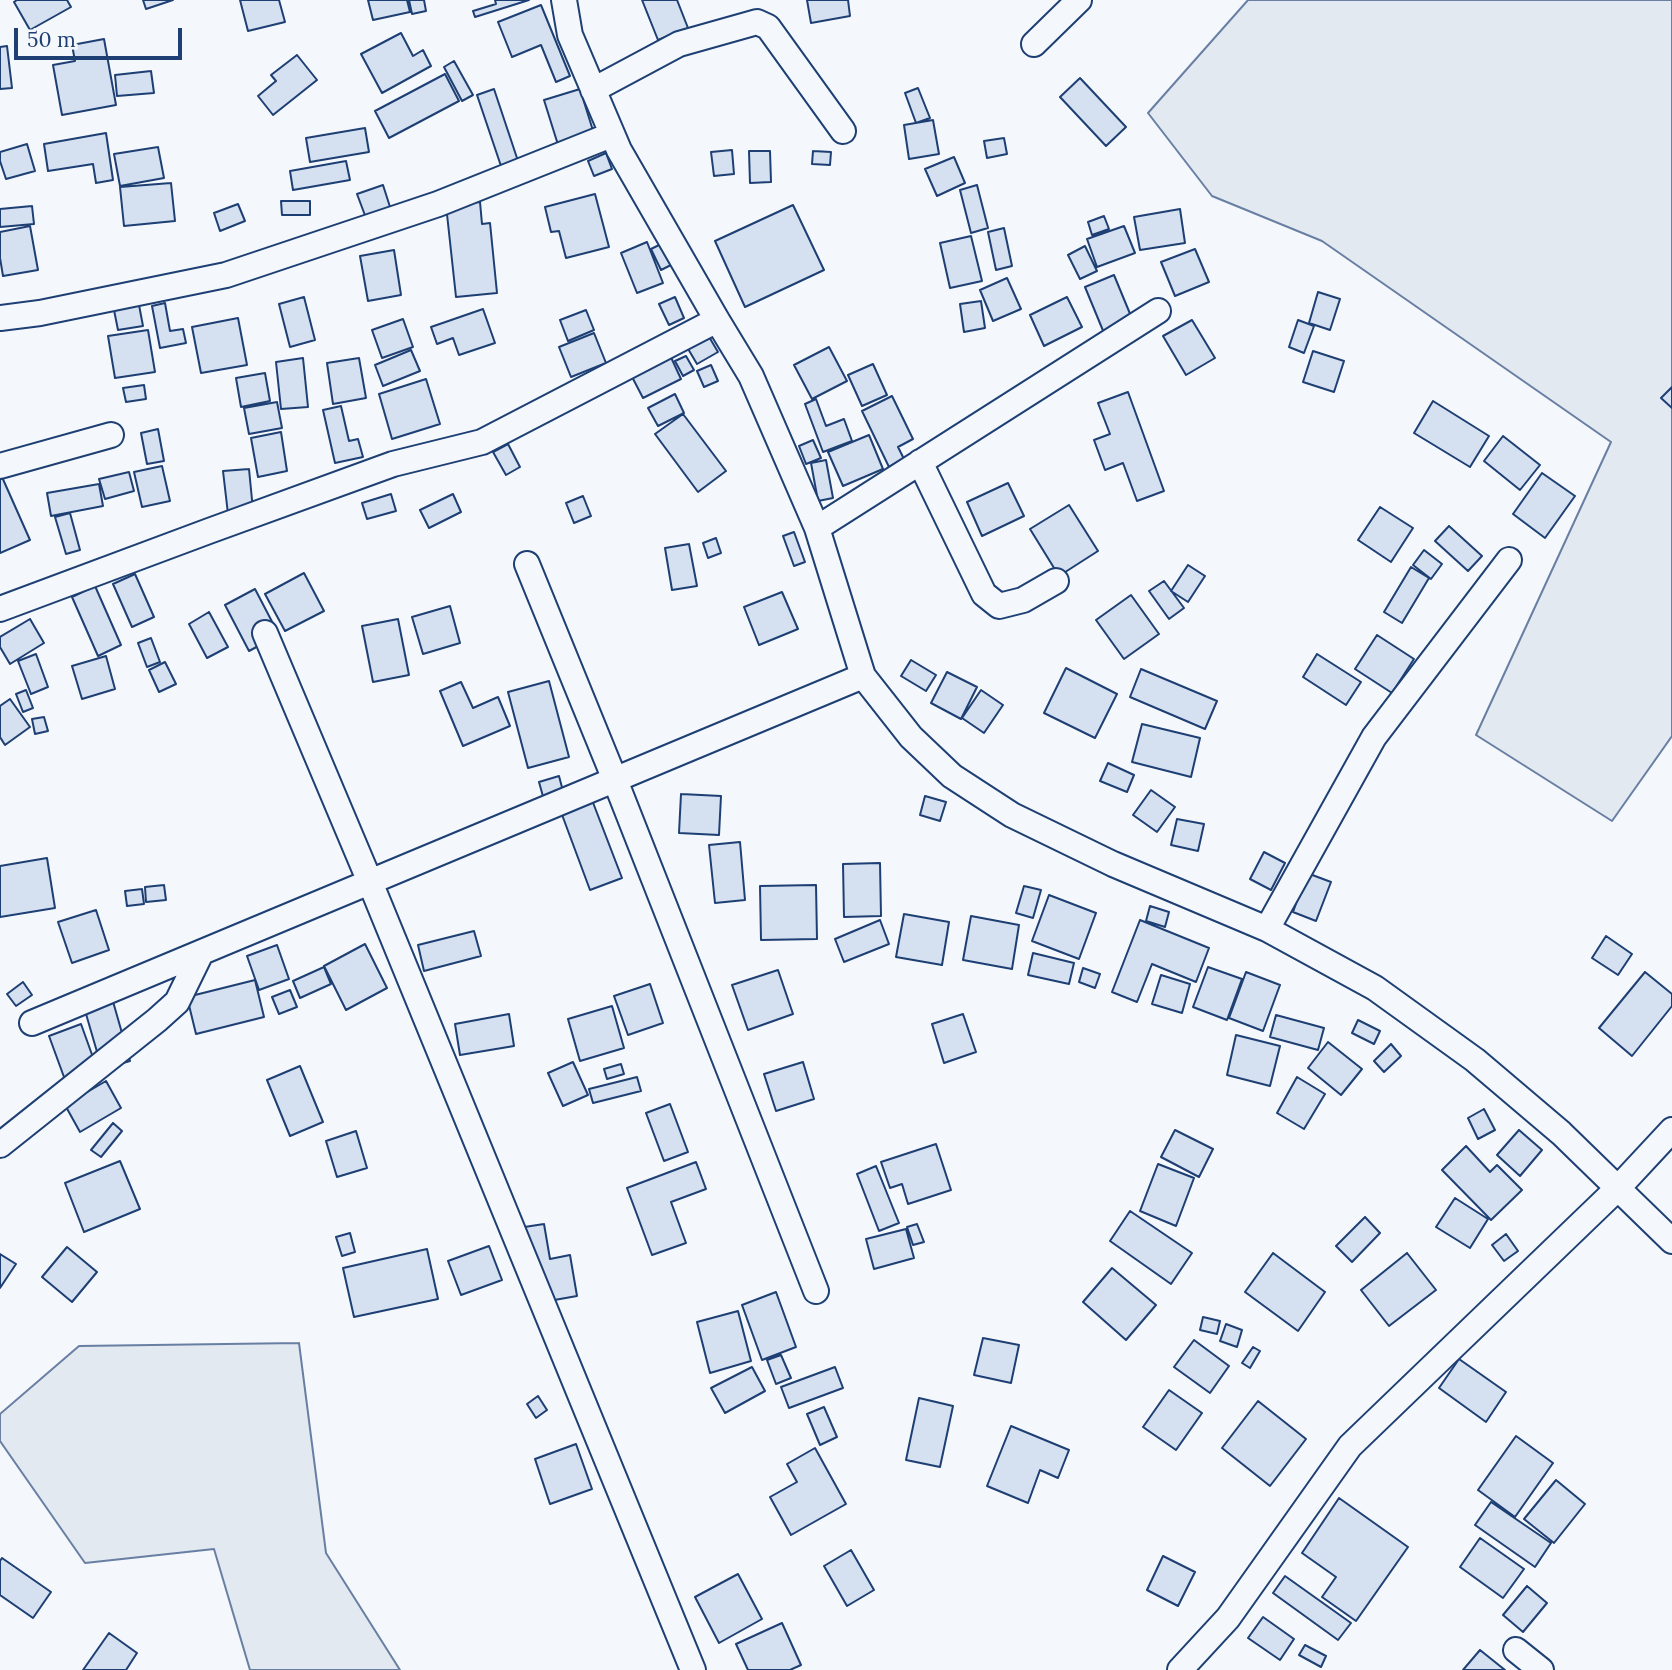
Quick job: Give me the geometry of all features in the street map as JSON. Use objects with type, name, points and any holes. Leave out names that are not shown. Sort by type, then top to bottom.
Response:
[{"type":"street","points":[[564,0],[570,34],[611,135],[751,376],[817,528],[863,676],[911,737],[952,776],[1012,814],[1114,864],[1266,929],[1376,988],[1475,1060],[1561,1133],[1672,1241]]},
{"type":"street","points":[[1034,44],[1079,0]]},
{"type":"street","points":[[593,90],[679,44],[757,22],[768,27],[843,131]]},
{"type":"street","points":[[0,318],[40,313],[226,275],[438,204],[611,135]]},
{"type":"street","points":[[817,528],[1158,311]]},
{"type":"street","points":[[0,609],[393,464],[482,442],[717,320]]},
{"type":"street","points":[[0,466],[111,435]]},
{"type":"street","points":[[920,463],[984,594],[999,606],[1023,600],[1056,581]]},
{"type":"street","points":[[1266,929],[1374,737],[1509,559]]},
{"type":"street","points":[[527,564],[816,1291]]},
{"type":"street","points":[[265,633],[693,1670]]},
{"type":"street","points":[[32,1023],[863,676]]},
{"type":"street","points":[[0,1145],[177,1002],[201,953]]},
{"type":"street","points":[[1180,1670],[1228,1618],[1350,1446],[1618,1188],[1672,1130]]},
{"type":"street","points":[[1516,1650],[1541,1670]]},
{"type":"shaded area","points":[[1248,0],[1672,0],[1672,736],[1612,821],[1476,735],[1611,442],[1322,241],[1212,196],[1148,113]]},
{"type":"shaded area","points":[[299,1343],[326,1553],[400,1670],[250,1670],[214,1549],[85,1563],[0,1441],[0,1414],[79,1346]]},
{"type":"building","points":[[67,0],[71,7],[30,30],[14,2]]},
{"type":"building","points":[[143,0],[173,0],[146,9]]},
{"type":"building","points":[[240,0],[279,0],[285,22],[248,31]]},
{"type":"building","points":[[368,0],[407,0],[410,12],[373,20]]},
{"type":"building","points":[[409,0],[424,0],[426,11],[412,14]]},
{"type":"building","points":[[495,0],[529,0],[475,17],[473,11],[496,4]]},
{"type":"building","points":[[642,0],[677,0],[688,28],[658,40]]},
{"type":"building","points":[[807,0],[848,0],[850,16],[811,23]]},
{"type":"building","points":[[541,5],[570,76],[556,82],[541,45],[512,57],[498,22]]},
{"type":"building","points":[[401,33],[413,56],[423,50],[431,66],[382,93],[361,54]]},
{"type":"building","points":[[104,39],[116,105],[62,115],[53,65],[75,61],[72,45]]},
{"type":"building","points":[[7,46],[12,88],[0,89],[0,47]]},
{"type":"building","points":[[297,55],[317,80],[273,115],[258,96],[276,81],[271,75]]},
{"type":"building","points":[[454,61],[473,95],[462,101],[444,67]]},
{"type":"building","points":[[151,71],[154,93],[117,96],[115,75]]},
{"type":"building","points":[[445,74],[459,101],[389,138],[375,111]]},
{"type":"building","points":[[1080,78],[1126,127],[1106,146],[1060,97]]},
{"type":"building","points":[[918,88],[930,118],[916,123],[905,93]]},
{"type":"building","points":[[494,89],[518,161],[501,166],[477,95]]},
{"type":"building","points":[[580,89],[595,137],[559,148],[544,100]]},
{"type":"building","points":[[933,120],[939,154],[909,159],[904,125]]},
{"type":"building","points":[[365,128],[369,152],[310,162],[306,138]]},
{"type":"building","points":[[106,133],[113,180],[96,183],[93,164],[48,171],[44,144]]},
{"type":"building","points":[[1004,138],[1007,154],[987,158],[984,141]]},
{"type":"building","points":[[27,144],[35,171],[6,179],[0,152]]},
{"type":"building","points":[[158,147],[164,178],[120,186],[114,154]]},
{"type":"building","points":[[732,150],[734,174],[714,176],[711,152]]},
{"type":"building","points":[[749,151],[770,151],[771,182],[750,183]]},
{"type":"building","points":[[813,151],[831,152],[830,165],[812,164]]},
{"type":"building","points":[[606,153],[612,169],[594,176],[588,161]]},
{"type":"building","points":[[954,157],[965,183],[937,196],[925,169]]},
{"type":"building","points":[[346,161],[350,180],[293,190],[290,171]]},
{"type":"building","points":[[171,183],[175,221],[124,226],[120,187]]},
{"type":"building","points":[[383,185],[391,210],[366,218],[357,194]]},
{"type":"building","points":[[977,185],[988,228],[971,233],[960,190]]},
{"type":"building","points":[[595,194],[609,247],[566,258],[559,231],[551,232],[545,207]]},
{"type":"building","points":[[281,201],[310,201],[310,215],[282,215]]},
{"type":"building","points":[[480,202],[482,224],[490,223],[497,293],[456,297],[446,205]]},
{"type":"building","points":[[238,204],[245,221],[220,231],[214,213]]},
{"type":"building","points":[[793,205],[824,270],[745,307],[715,241]]},
{"type":"building","points":[[32,206],[34,224],[0,227],[0,209]]},
{"type":"building","points":[[1180,209],[1185,243],[1140,250],[1134,217]]},
{"type":"building","points":[[1104,216],[1109,229],[1092,235],[1088,222]]},
{"type":"building","points":[[30,226],[38,270],[3,276],[0,232]]},
{"type":"building","points":[[1124,226],[1135,253],[1097,267],[1087,239]]},
{"type":"building","points":[[1004,228],[1012,266],[996,270],[988,232]]},
{"type":"building","points":[[971,236],[982,281],[950,288],[940,243]]},
{"type":"building","points":[[647,242],[663,283],[637,293],[621,253]]},
{"type":"building","points":[[661,244],[671,265],[661,270],[651,249]]},
{"type":"building","points":[[1085,246],[1097,271],[1080,279],[1068,255]]},
{"type":"building","points":[[1195,249],[1209,282],[1175,296],[1161,262]]},
{"type":"building","points":[[394,250],[401,295],[368,301],[360,256]]},
{"type":"building","points":[[1114,275],[1133,321],[1104,333],[1085,287]]},
{"type":"building","points":[[1007,278],[1021,309],[993,321],[980,290]]},
{"type":"building","points":[[1318,292],[1340,299],[1330,330],[1309,323]]},
{"type":"building","points":[[304,297],[315,340],[290,347],[279,304]]},
{"type":"building","points":[[675,297],[684,318],[669,325],[659,304]]},
{"type":"building","points":[[1067,297],[1082,327],[1044,346],[1030,315]]},
{"type":"building","points":[[981,301],[985,328],[964,332],[960,304]]},
{"type":"building","points":[[165,303],[170,331],[183,329],[186,343],[160,348],[152,306]]},
{"type":"building","points":[[139,305],[143,326],[118,330],[114,310]]},
{"type":"building","points":[[483,309],[495,343],[459,355],[453,338],[437,344],[431,327]]},
{"type":"building","points":[[586,310],[594,330],[568,341],[560,320]]},
{"type":"building","points":[[238,318],[247,365],[201,373],[192,327]]},
{"type":"building","points":[[403,319],[413,347],[382,358],[372,330]]},
{"type":"building","points":[[1192,320],[1215,358],[1186,375],[1163,336]]},
{"type":"building","points":[[1298,320],[1314,326],[1304,353],[1289,347]]},
{"type":"building","points":[[148,330],[155,372],[115,378],[108,336]]},
{"type":"building","points":[[705,330],[718,352],[697,364],[684,342]]},
{"type":"building","points":[[594,333],[606,363],[571,377],[559,347]]},
{"type":"building","points":[[829,347],[847,381],[812,399],[794,365]]},
{"type":"building","points":[[411,350],[420,371],[383,386],[375,365]]},
{"type":"building","points":[[1313,351],[1344,361],[1334,392],[1303,382]]},
{"type":"building","points":[[669,353],[681,379],[643,398],[630,373]]},
{"type":"building","points":[[686,356],[694,370],[683,376],[675,361]]},
{"type":"building","points":[[303,358],[308,407],[281,409],[276,362]]},
{"type":"building","points":[[359,358],[366,398],[333,404],[327,363]]},
{"type":"building","points":[[873,364],[887,395],[862,406],[848,375]]},
{"type":"building","points":[[711,365],[718,381],[704,387],[697,371]]},
{"type":"building","points":[[265,373],[270,401],[241,407],[236,378]]},
{"type":"building","points":[[426,379],[440,424],[392,439],[379,394]]},
{"type":"building","points":[[144,385],[146,399],[126,402],[123,388]]},
{"type":"building","points":[[1672,387],[1672,408],[1661,398]]},
{"type":"building","points":[[1128,392],[1164,491],[1137,501],[1123,463],[1105,470],[1094,440],[1110,434],[1098,403]]},
{"type":"building","points":[[675,394],[684,413],[658,426],[648,408]]},
{"type":"building","points":[[892,396],[913,439],[898,447],[904,459],[889,467],[862,411]]},
{"type":"building","points":[[816,399],[826,426],[844,419],[852,441],[823,452],[805,404]]},
{"type":"building","points":[[1433,401],[1489,436],[1470,467],[1414,433]]},
{"type":"building","points":[[277,402],[282,428],[249,434],[244,408]]},
{"type":"building","points":[[341,406],[349,441],[358,439],[363,457],[335,463],[323,410]]},
{"type":"building","points":[[683,414],[726,471],[698,492],[655,434]]},
{"type":"building","points":[[158,429],[164,461],[147,464],[141,433]]},
{"type":"building","points":[[281,432],[287,471],[258,477],[251,438]]},
{"type":"building","points":[[869,435],[883,469],[843,486],[828,452]]},
{"type":"building","points":[[1503,436],[1540,465],[1520,490],[1484,461]]},
{"type":"building","points":[[813,440],[821,458],[806,464],[799,446]]},
{"type":"building","points":[[508,444],[520,467],[506,475],[493,452]]},
{"type":"building","points":[[826,460],[833,498],[818,501],[811,463]]},
{"type":"building","points":[[162,466],[170,501],[142,507],[134,472]]},
{"type":"building","points":[[249,469],[253,510],[228,514],[223,471]]},
{"type":"building","points":[[129,472],[134,491],[105,499],[99,479]]},
{"type":"building","points":[[1542,473],[1575,496],[1545,538],[1513,514]]},
{"type":"building","points":[[2,477],[30,540],[0,553],[0,478]]},
{"type":"building","points":[[1008,483],[1024,516],[982,536],[967,502]]},
{"type":"building","points":[[99,484],[103,506],[51,516],[47,493]]},
{"type":"building","points":[[391,494],[396,511],[367,519],[362,503]]},
{"type":"building","points":[[453,494],[461,512],[429,528],[420,510]]},
{"type":"building","points":[[583,496],[591,516],[574,523],[566,503]]},
{"type":"building","points":[[1069,505],[1098,551],[1059,576],[1030,529]]},
{"type":"building","points":[[1380,507],[1413,528],[1391,562],[1358,540]]},
{"type":"building","points":[[70,513],[80,550],[66,554],[55,517]]},
{"type":"building","points":[[1449,526],[1482,556],[1468,571],[1435,541]]},
{"type":"building","points":[[794,532],[805,562],[794,566],[783,536]]},
{"type":"building","points":[[716,538],[721,553],[708,558],[703,543]]},
{"type":"building","points":[[689,544],[697,586],[672,590],[665,548]]},
{"type":"building","points":[[1424,550],[1442,564],[1431,579],[1413,565]]},
{"type":"building","points":[[1188,565],[1205,576],[1188,602],[1171,591]]},
{"type":"building","points":[[1411,567],[1429,578],[1402,623],[1384,612]]},
{"type":"building","points":[[304,573],[324,611],[285,631],[265,594]]},
{"type":"building","points":[[135,574],[154,617],[132,627],[113,584]]},
{"type":"building","points":[[1164,581],[1184,608],[1169,619],[1149,591]]},
{"type":"building","points":[[95,586],[121,645],[98,656],[72,597]]},
{"type":"building","points":[[255,589],[279,635],[249,651],[225,605]]},
{"type":"building","points":[[782,592],[798,629],[759,645],[744,607]]},
{"type":"building","points":[[1131,595],[1159,634],[1124,659],[1096,620]]},
{"type":"building","points":[[450,606],[460,643],[423,654],[412,617]]},
{"type":"building","points":[[209,612],[228,647],[207,658],[189,624]]},
{"type":"building","points":[[30,619],[44,643],[10,664],[0,647],[0,637]]},
{"type":"building","points":[[398,619],[409,675],[373,682],[362,626]]},
{"type":"building","points":[[1377,635],[1414,659],[1392,693],[1355,669]]},
{"type":"building","points":[[151,638],[160,662],[147,667],[138,643]]},
{"type":"building","points":[[36,654],[48,687],[31,694],[18,661]]},
{"type":"building","points":[[1317,654],[1361,682],[1346,705],[1303,677]]},
{"type":"building","points":[[106,656],[115,689],[82,699],[72,666]]},
{"type":"building","points":[[911,660],[936,675],[926,691],[901,676]]},
{"type":"building","points":[[165,662],[176,684],[159,692],[149,670]]},
{"type":"building","points":[[1066,668],[1117,694],[1095,738],[1044,713]]},
{"type":"building","points":[[1141,669],[1217,701],[1205,729],[1130,697]]},
{"type":"building","points":[[947,672],[977,687],[961,719],[931,703]]},
{"type":"building","points":[[549,681],[569,757],[528,768],[508,692]]},
{"type":"building","points":[[461,682],[473,708],[498,697],[510,726],[463,746],[440,691]]},
{"type":"building","points":[[26,690],[33,708],[23,712],[16,694]]},
{"type":"building","points":[[981,690],[1003,705],[984,733],[962,718]]},
{"type":"building","points":[[10,699],[30,727],[5,745],[0,737],[0,706]]},
{"type":"building","points":[[44,717],[48,731],[35,734],[32,719]]},
{"type":"building","points":[[1142,724],[1200,738],[1191,777],[1132,762]]},
{"type":"building","points":[[1108,763],[1134,775],[1127,792],[1100,781]]},
{"type":"building","points":[[559,776],[564,795],[544,800],[539,782]]},
{"type":"building","points":[[1151,790],[1175,807],[1157,832],[1133,815]]},
{"type":"building","points":[[681,794],[721,796],[719,835],[679,833]]},
{"type":"building","points":[[925,796],[946,802],[940,821],[920,815]]},
{"type":"building","points":[[592,800],[622,878],[590,890],[561,812]]},
{"type":"building","points":[[1177,819],[1204,824],[1198,851],[1171,845]]},
{"type":"building","points":[[740,842],[745,900],[715,903],[709,845]]},
{"type":"building","points":[[1264,852],[1285,863],[1271,890],[1250,879]]},
{"type":"building","points":[[47,858],[55,908],[0,917],[0,866]]},
{"type":"building","points":[[880,863],[881,916],[844,917],[843,864]]},
{"type":"building","points":[[1307,873],[1331,882],[1316,921],[1293,912]]},
{"type":"building","points":[[164,885],[166,900],[146,902],[145,887]]},
{"type":"building","points":[[816,885],[817,939],[761,940],[760,886]]},
{"type":"building","points":[[1024,886],[1041,890],[1033,918],[1016,913]]},
{"type":"building","points":[[142,889],[144,904],[127,906],[125,891]]},
{"type":"building","points":[[1049,895],[1096,913],[1079,959],[1032,941]]},
{"type":"building","points":[[1150,906],[1169,912],[1165,927],[1146,921]]},
{"type":"building","points":[[96,910],[109,950],[72,963],[58,922]]},
{"type":"building","points":[[904,914],[949,922],[942,965],[896,957]]},
{"type":"building","points":[[971,916],[1019,925],[1012,969],[963,960]]},
{"type":"building","points":[[880,920],[889,944],[844,962],[835,939]]},
{"type":"building","points":[[1140,920],[1209,948],[1196,982],[1152,964],[1137,1002],[1112,992]]},
{"type":"building","points":[[474,931],[481,956],[424,971],[418,945]]},
{"type":"building","points":[[1606,936],[1632,954],[1618,975],[1592,958]]},
{"type":"building","points":[[365,944],[387,988],[346,1010],[324,966]]},
{"type":"building","points":[[277,945],[289,979],[259,990],[247,956]]},
{"type":"building","points":[[1033,953],[1074,963],[1069,984],[1028,975]]},
{"type":"building","points":[[324,967],[331,984],[300,998],[293,981]]},
{"type":"building","points":[[1208,967],[1242,979],[1227,1020],[1193,1007]]},
{"type":"building","points":[[1083,968],[1100,974],[1095,988],[1079,982]]},
{"type":"building","points":[[778,970],[793,1014],[748,1030],[732,985]]},
{"type":"building","points":[[1246,972],[1280,985],[1263,1031],[1229,1018]]},
{"type":"building","points":[[1645,972],[1672,994],[1672,1006],[1632,1056],[1599,1028]]},
{"type":"building","points":[[1161,975],[1190,984],[1182,1013],[1152,1004]]},
{"type":"building","points":[[255,980],[264,1017],[196,1034],[187,997]]},
{"type":"building","points":[[23,982],[32,995],[16,1006],[7,994]]},
{"type":"building","points":[[650,984],[663,1023],[628,1035],[614,996]]},
{"type":"building","points":[[290,990],[297,1007],[279,1014],[272,997]]},
{"type":"building","points":[[112,998],[130,1061],[102,1069],[84,1007]]},
{"type":"building","points":[[612,1006],[624,1048],[580,1061],[568,1019]]},
{"type":"building","points":[[509,1014],[514,1046],[460,1055],[455,1024]]},
{"type":"building","points":[[963,1014],[976,1052],[944,1063],[932,1024]]},
{"type":"building","points":[[1276,1015],[1324,1028],[1318,1050],[1270,1037]]},
{"type":"building","points":[[1358,1020],[1380,1031],[1374,1044],[1352,1033]]},
{"type":"building","points":[[81,1024],[100,1077],[68,1088],[49,1036]]},
{"type":"building","points":[[1236,1035],[1280,1046],[1270,1086],[1227,1075]]},
{"type":"building","points":[[1328,1042],[1362,1069],[1341,1095],[1308,1068]]},
{"type":"building","points":[[1391,1044],[1401,1056],[1384,1072],[1374,1061]]},
{"type":"building","points":[[573,1062],[588,1095],[563,1106],[548,1073]]},
{"type":"building","points":[[803,1062],[814,1099],[776,1111],[764,1074]]},
{"type":"building","points":[[621,1064],[624,1074],[607,1079],[604,1069]]},
{"type":"building","points":[[300,1066],[323,1122],[290,1136],[267,1080]]},
{"type":"building","points":[[637,1077],[641,1091],[593,1103],[589,1089]]},
{"type":"building","points":[[1297,1077],[1325,1094],[1304,1129],[1277,1113]]},
{"type":"building","points":[[106,1081],[121,1108],[80,1132],[65,1105]]},
{"type":"building","points":[[670,1104],[688,1152],[664,1161],[646,1113]]},
{"type":"building","points":[[1484,1109],[1495,1130],[1478,1139],[1468,1118]]},
{"type":"building","points":[[113,1123],[122,1131],[101,1157],[91,1150]]},
{"type":"building","points":[[1175,1130],[1213,1149],[1199,1177],[1161,1157]]},
{"type":"building","points":[[1519,1130],[1542,1150],[1520,1176],[1497,1155]]},
{"type":"building","points":[[356,1131],[367,1168],[337,1177],[326,1141]]},
{"type":"building","points":[[936,1144],[951,1190],[908,1204],[902,1184],[890,1188],[881,1162]]},
{"type":"building","points":[[1466,1146],[1490,1172],[1497,1165],[1522,1190],[1491,1220],[1442,1170]]},
{"type":"building","points":[[120,1161],[140,1209],[84,1232],[65,1183]]},
{"type":"building","points":[[696,1162],[706,1189],[671,1202],[686,1243],[652,1255],[627,1188]]},
{"type":"building","points":[[1158,1164],[1194,1178],[1176,1226],[1140,1211]]},
{"type":"building","points":[[876,1166],[899,1223],[879,1231],[857,1174]]},
{"type":"building","points":[[1455,1198],[1488,1219],[1470,1248],[1436,1227]]},
{"type":"building","points":[[1130,1211],[1192,1253],[1171,1284],[1110,1241]]},
{"type":"building","points":[[1365,1217],[1380,1233],[1352,1262],[1336,1246]]},
{"type":"building","points":[[544,1224],[550,1259],[570,1255],[577,1296],[543,1302],[518,1228]]},
{"type":"building","points":[[917,1224],[924,1242],[913,1245],[907,1227]]},
{"type":"building","points":[[906,1229],[914,1258],[874,1269],[866,1239]]},
{"type":"building","points":[[350,1233],[355,1252],[342,1256],[336,1237]]},
{"type":"building","points":[[1506,1234],[1518,1251],[1504,1261],[1492,1245]]},
{"type":"building","points":[[489,1246],[502,1280],[461,1295],[448,1261]]},
{"type":"building","points":[[67,1247],[97,1272],[72,1302],[42,1277]]},
{"type":"building","points":[[427,1249],[438,1299],[354,1317],[343,1268]]},
{"type":"building","points":[[1273,1253],[1325,1292],[1298,1331],[1245,1292]]},
{"type":"building","points":[[1407,1253],[1436,1290],[1389,1326],[1361,1290]]},
{"type":"building","points":[[0,1254],[16,1264],[0,1288]]},
{"type":"building","points":[[1112,1268],[1156,1305],[1126,1340],[1083,1302]]},
{"type":"building","points":[[776,1292],[796,1347],[762,1360],[742,1305]]},
{"type":"building","points":[[738,1311],[751,1361],[710,1373],[697,1322]]},
{"type":"building","points":[[1203,1317],[1220,1321],[1217,1334],[1200,1330]]},
{"type":"building","points":[[1226,1324],[1242,1330],[1237,1347],[1220,1341]]},
{"type":"building","points":[[983,1338],[1019,1345],[1011,1383],[974,1375]]},
{"type":"building","points":[[1194,1340],[1229,1366],[1210,1393],[1174,1367]]},
{"type":"building","points":[[1253,1347],[1260,1351],[1250,1368],[1242,1363]]},
{"type":"building","points":[[781,1355],[791,1378],[776,1384],[767,1360]]},
{"type":"building","points":[[1459,1359],[1506,1392],[1486,1422],[1439,1388]]},
{"type":"building","points":[[752,1367],[765,1391],[725,1413],[711,1388]]},
{"type":"building","points":[[835,1367],[843,1388],[789,1408],[781,1387]]},
{"type":"building","points":[[1169,1390],[1202,1413],[1176,1450],[1143,1427]]},
{"type":"building","points":[[538,1396],[547,1410],[536,1418],[527,1404]]},
{"type":"building","points":[[919,1398],[953,1406],[940,1467],[906,1460]]},
{"type":"building","points":[[1258,1401],[1306,1439],[1270,1486],[1222,1448]]},
{"type":"building","points":[[824,1407],[837,1437],[820,1445],[807,1414]]},
{"type":"building","points":[[1011,1426],[1069,1450],[1058,1478],[1040,1470],[1028,1503],[987,1486]]},
{"type":"building","points":[[1516,1436],[1553,1463],[1515,1517],[1478,1490]]},
{"type":"building","points":[[576,1444],[592,1489],[550,1504],[535,1459]]},
{"type":"building","points":[[815,1448],[846,1504],[791,1535],[770,1497],[797,1482],[787,1464]]},
{"type":"building","points":[[1556,1480],[1585,1504],[1554,1543],[1524,1519]]},
{"type":"building","points":[[1339,1498],[1408,1547],[1356,1621],[1322,1597],[1336,1577],[1302,1553]]},
{"type":"building","points":[[1491,1502],[1551,1543],[1535,1567],[1475,1525]]},
{"type":"building","points":[[1480,1538],[1524,1569],[1503,1598],[1460,1567]]},
{"type":"building","points":[[851,1550],[874,1590],[847,1606],[824,1566]]},
{"type":"building","points":[[1163,1556],[1195,1572],[1178,1606],[1147,1590]]},
{"type":"building","points":[[2,1558],[51,1592],[33,1618],[0,1595]]},
{"type":"building","points":[[738,1574],[762,1619],[719,1643],[695,1597]]},
{"type":"building","points":[[1285,1576],[1351,1623],[1338,1640],[1273,1593]]},
{"type":"building","points":[[1527,1586],[1547,1603],[1523,1632],[1503,1615]]},
{"type":"building","points":[[1263,1617],[1294,1639],[1280,1660],[1248,1638]]},
{"type":"building","points":[[782,1623],[801,1665],[790,1670],[748,1670],[736,1644]]},
{"type":"building","points":[[109,1633],[137,1653],[126,1670],[83,1670]]},
{"type":"building","points":[[1305,1645],[1326,1656],[1321,1667],[1299,1655]]},
{"type":"building","points":[[1480,1650],[1505,1670],[1463,1670]]}]
